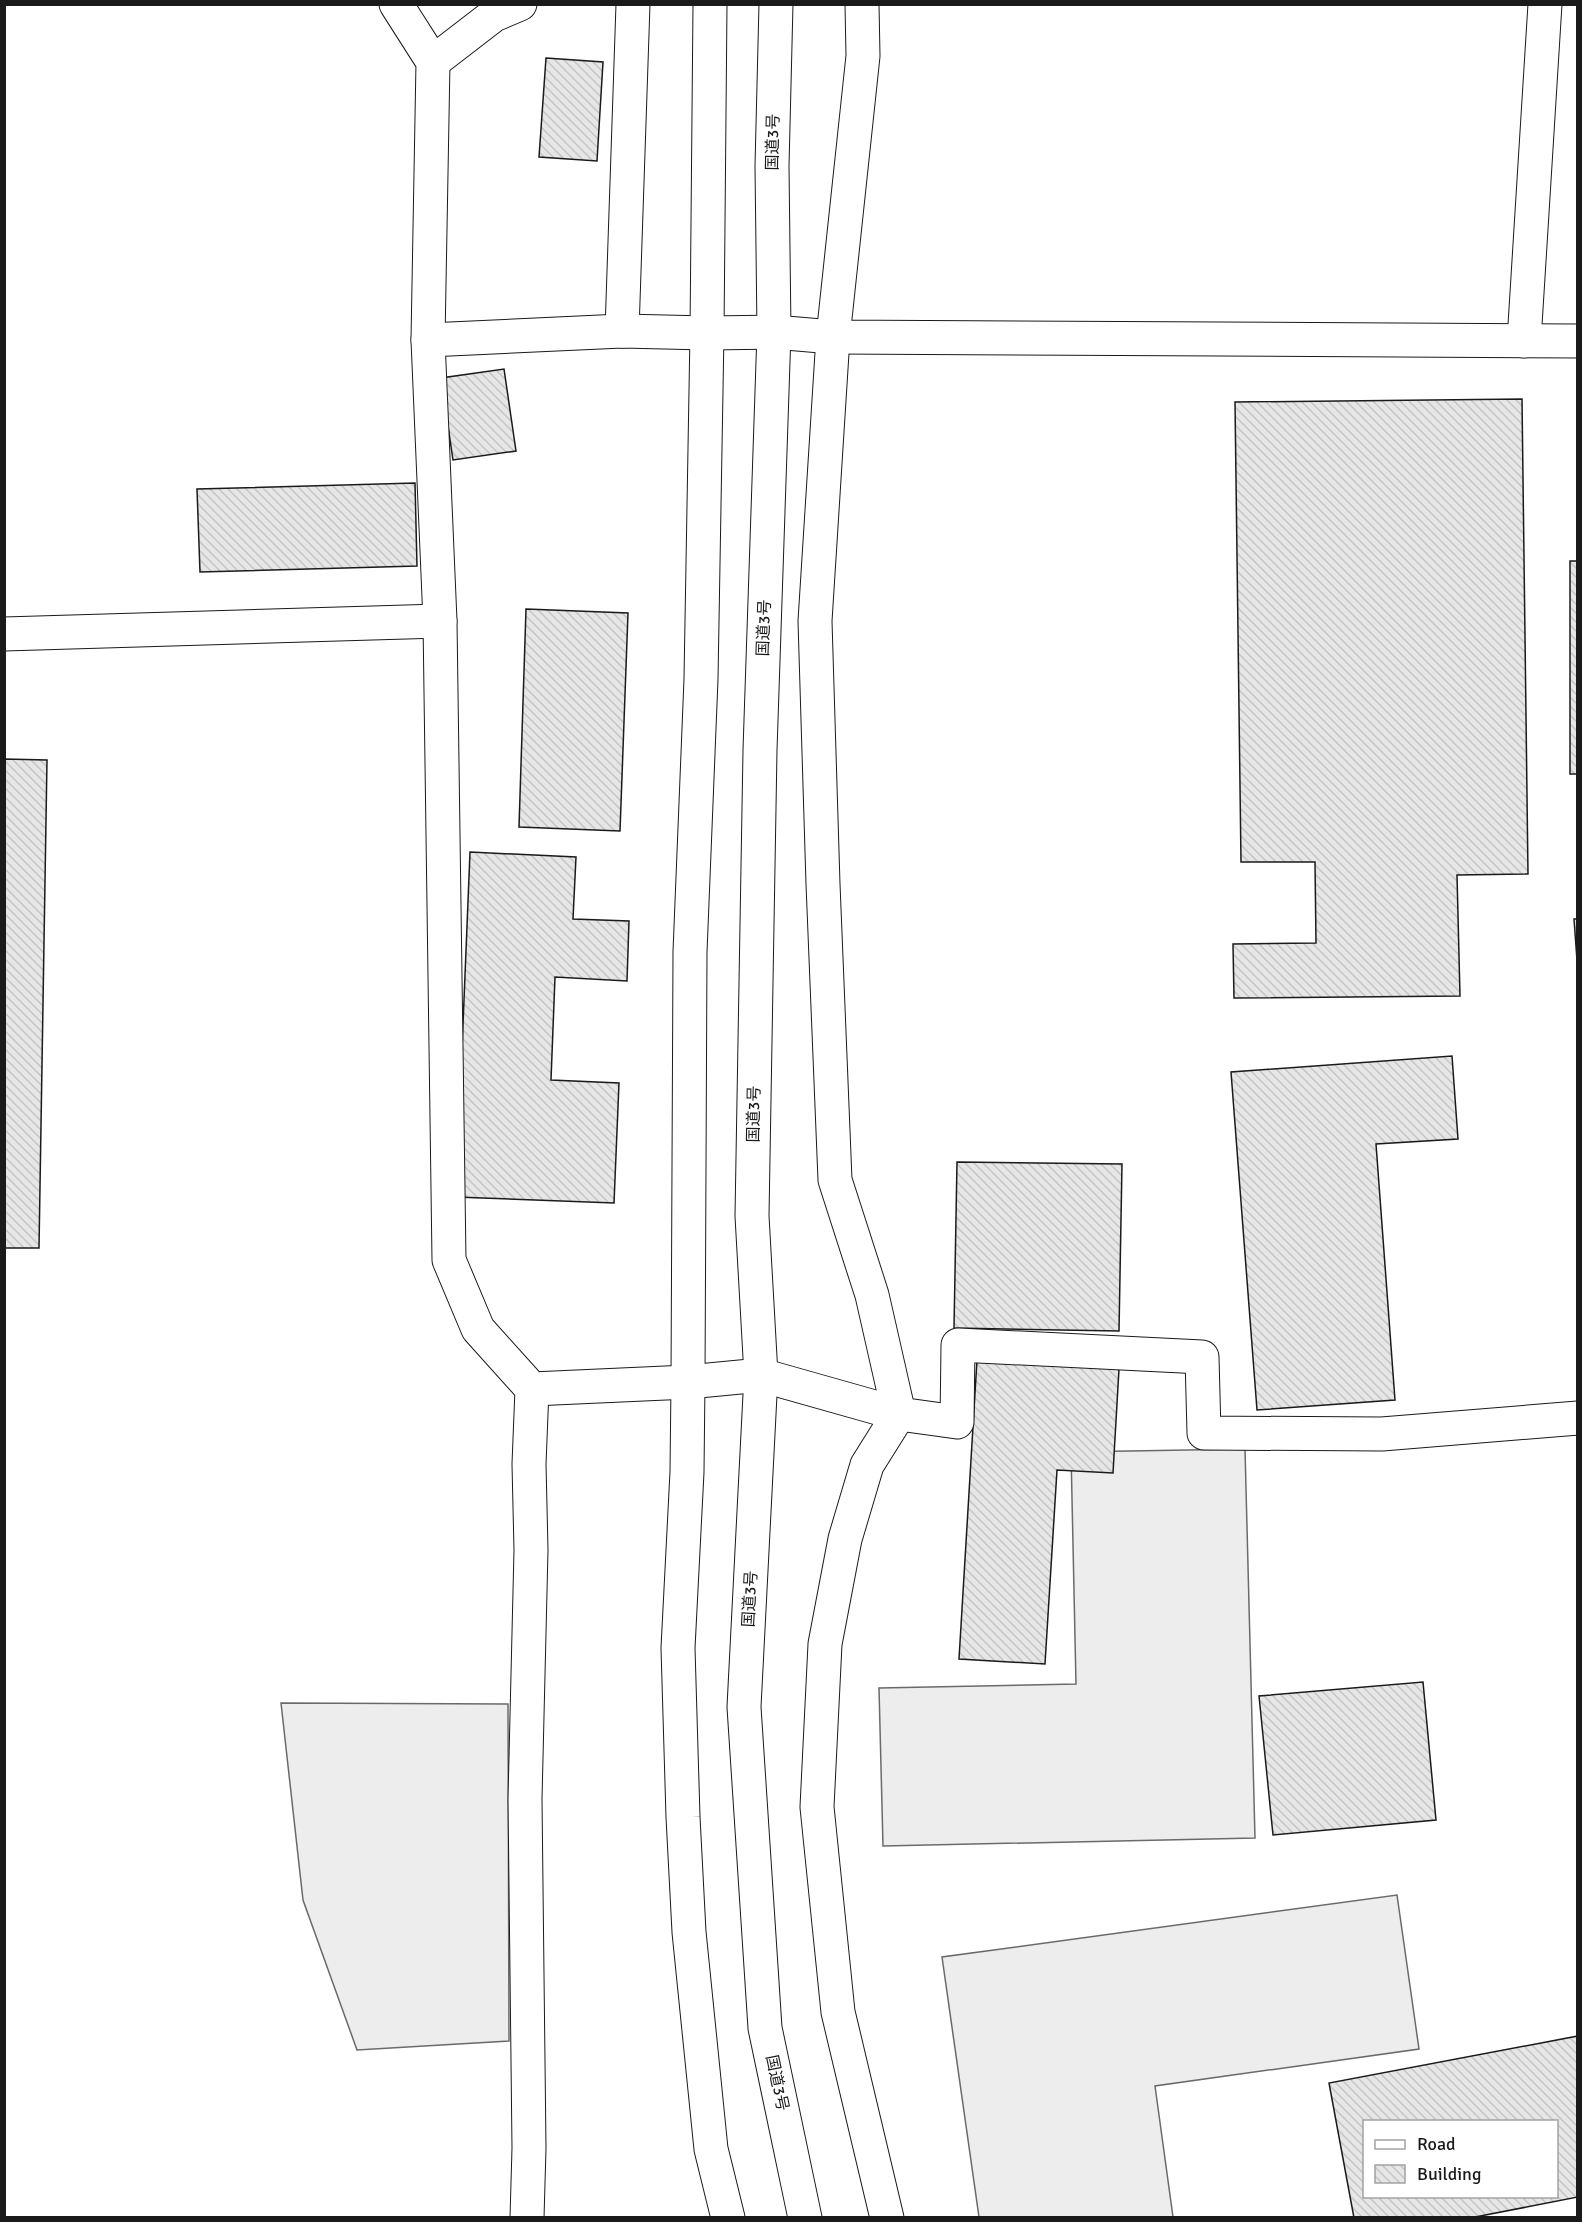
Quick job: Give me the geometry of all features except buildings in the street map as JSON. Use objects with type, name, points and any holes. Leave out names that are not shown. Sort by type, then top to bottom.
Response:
[{"type":"main road","points":[[396,4],[434,62],[428,340],[440,621],[449,1260],[478,1329],[532,1389],[525,1799],[529,2148],[527,2217]]},
{"type":"main road","points":[[434,62],[494,15],[520,4]]},
{"type":"main road","points":[[622,331],[633,4]]},
{"type":"main road","points":[[710,4],[701,679],[690,952],[687,1472],[678,1648],[689,1932],[711,2149],[728,2217]]},
{"type":"main road","name":"国道3号","points":[[776,4],[772,165],[774,332],[760,750],[752,1216],[761,1375],[744,1707],[765,2028],[806,2217]]},
{"type":"main road","points":[[862,4],[863,56],[833,337],[815,621],[822,872],[835,1180],[872,1295],[899,1414],[867,1465],[845,1539],[825,1644],[817,1808],[838,2012],[887,2217]]},
{"type":"main road","points":[[1524,341],[1545,4]]},
{"type":"main road","points":[[428,340],[622,331],[774,332],[833,337],[1578,341]]},
{"type":"main road","points":[[4,634],[440,621]]},
{"type":"main road","points":[[532,1389],[688,1382],[761,1375],[899,1414],[957,1422],[958,1345],[1202,1357],[1204,1433],[1382,1434],[1578,1418]]},
{"type":"shaded area","points":[[1245,1449],[1255,1838],[883,1846],[879,1688],[1076,1684],[1071,1452]]},
{"type":"shaded area","points":[[281,1703],[508,1704],[509,2041],[357,2050],[303,1900]]},
{"type":"shaded area","points":[[1397,1895],[1419,2049],[1155,2086],[1173,2217],[979,2217],[942,1957]]}]
